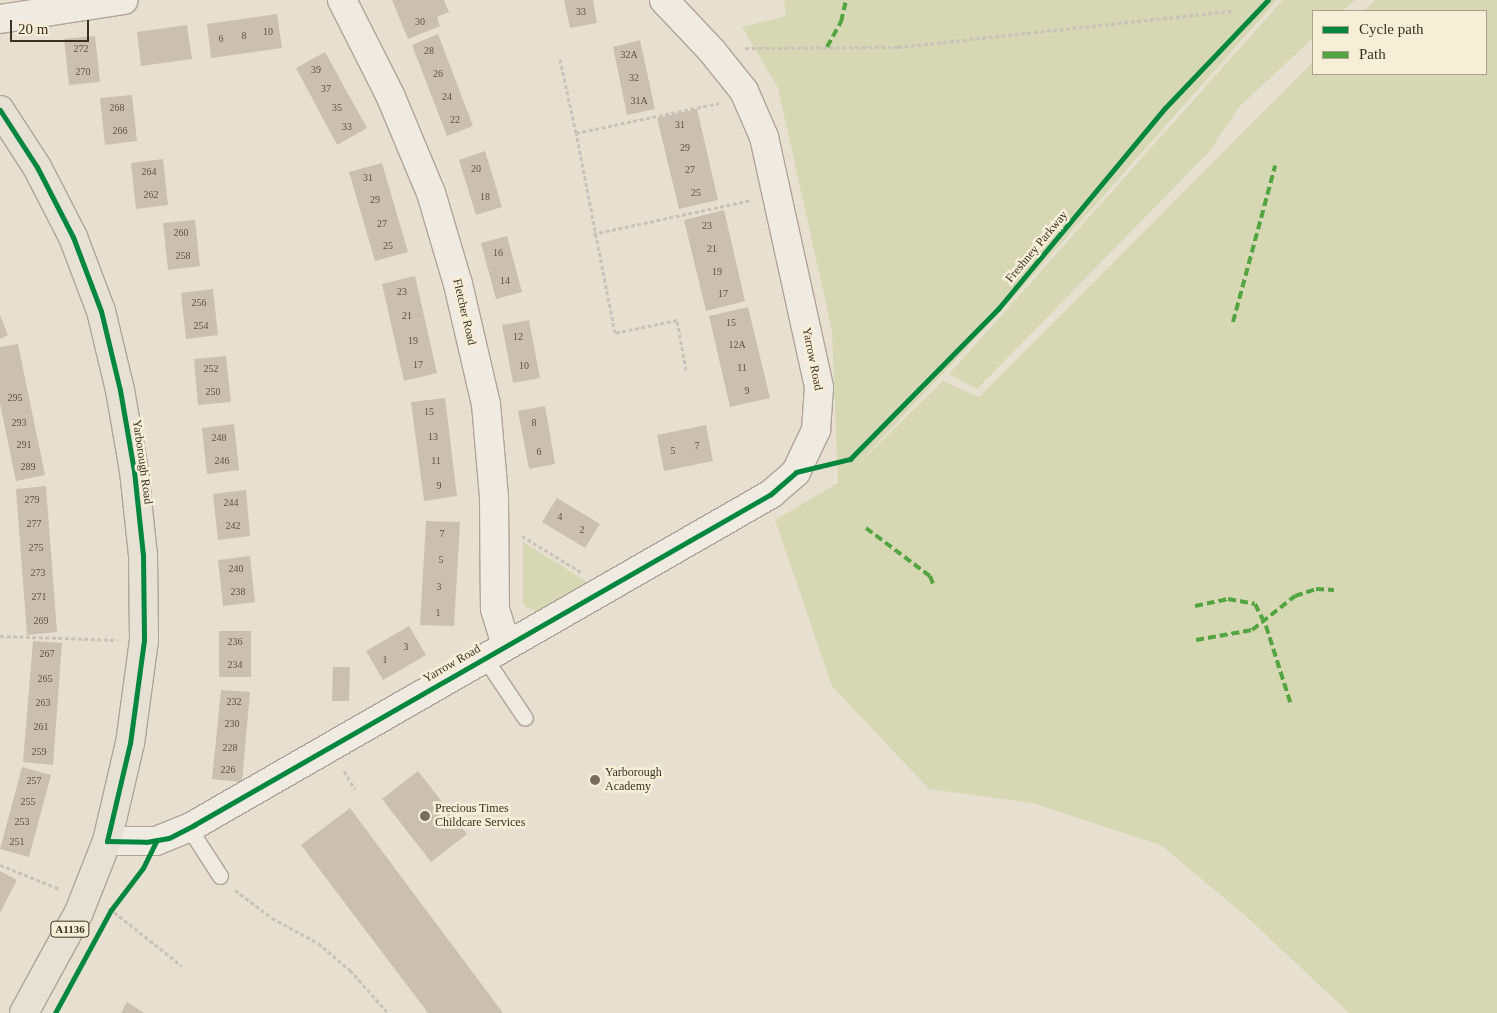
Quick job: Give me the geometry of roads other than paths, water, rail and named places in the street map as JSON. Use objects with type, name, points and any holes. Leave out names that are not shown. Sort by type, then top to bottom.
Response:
[{"type":"main road","name":"Yarborough Road","points":[[1,115],[37,167],[73,237],[101,310],[120,390],[134,471],[144,555],[144,640],[130,743],[107,841],[85,896],[44,980],[24,1013]]},
{"type":"street","points":[[0,19],[124,0]]},
{"type":"street","name":"Fletcher Road","points":[[342,0],[390,95],[431,193],[458,284],[486,404],[494,519],[495,650]]},
{"type":"street","name":"Yarrow Road","points":[[107,841],[156,841],[189,828],[495,650],[770,494],[796,472],[808,452],[818,423],[819,387],[764,138],[747,97],[712,51],[664,0]]},
{"type":"lane","points":[[495,650],[525,718]]},
{"type":"lane","points":[[189,828],[220,876]]},
{"type":"place","name":"Yarborough Academy","points":[[595,780]]},
{"type":"place","name":"Precious Times Childcare Services","points":[[425,816]]}]
